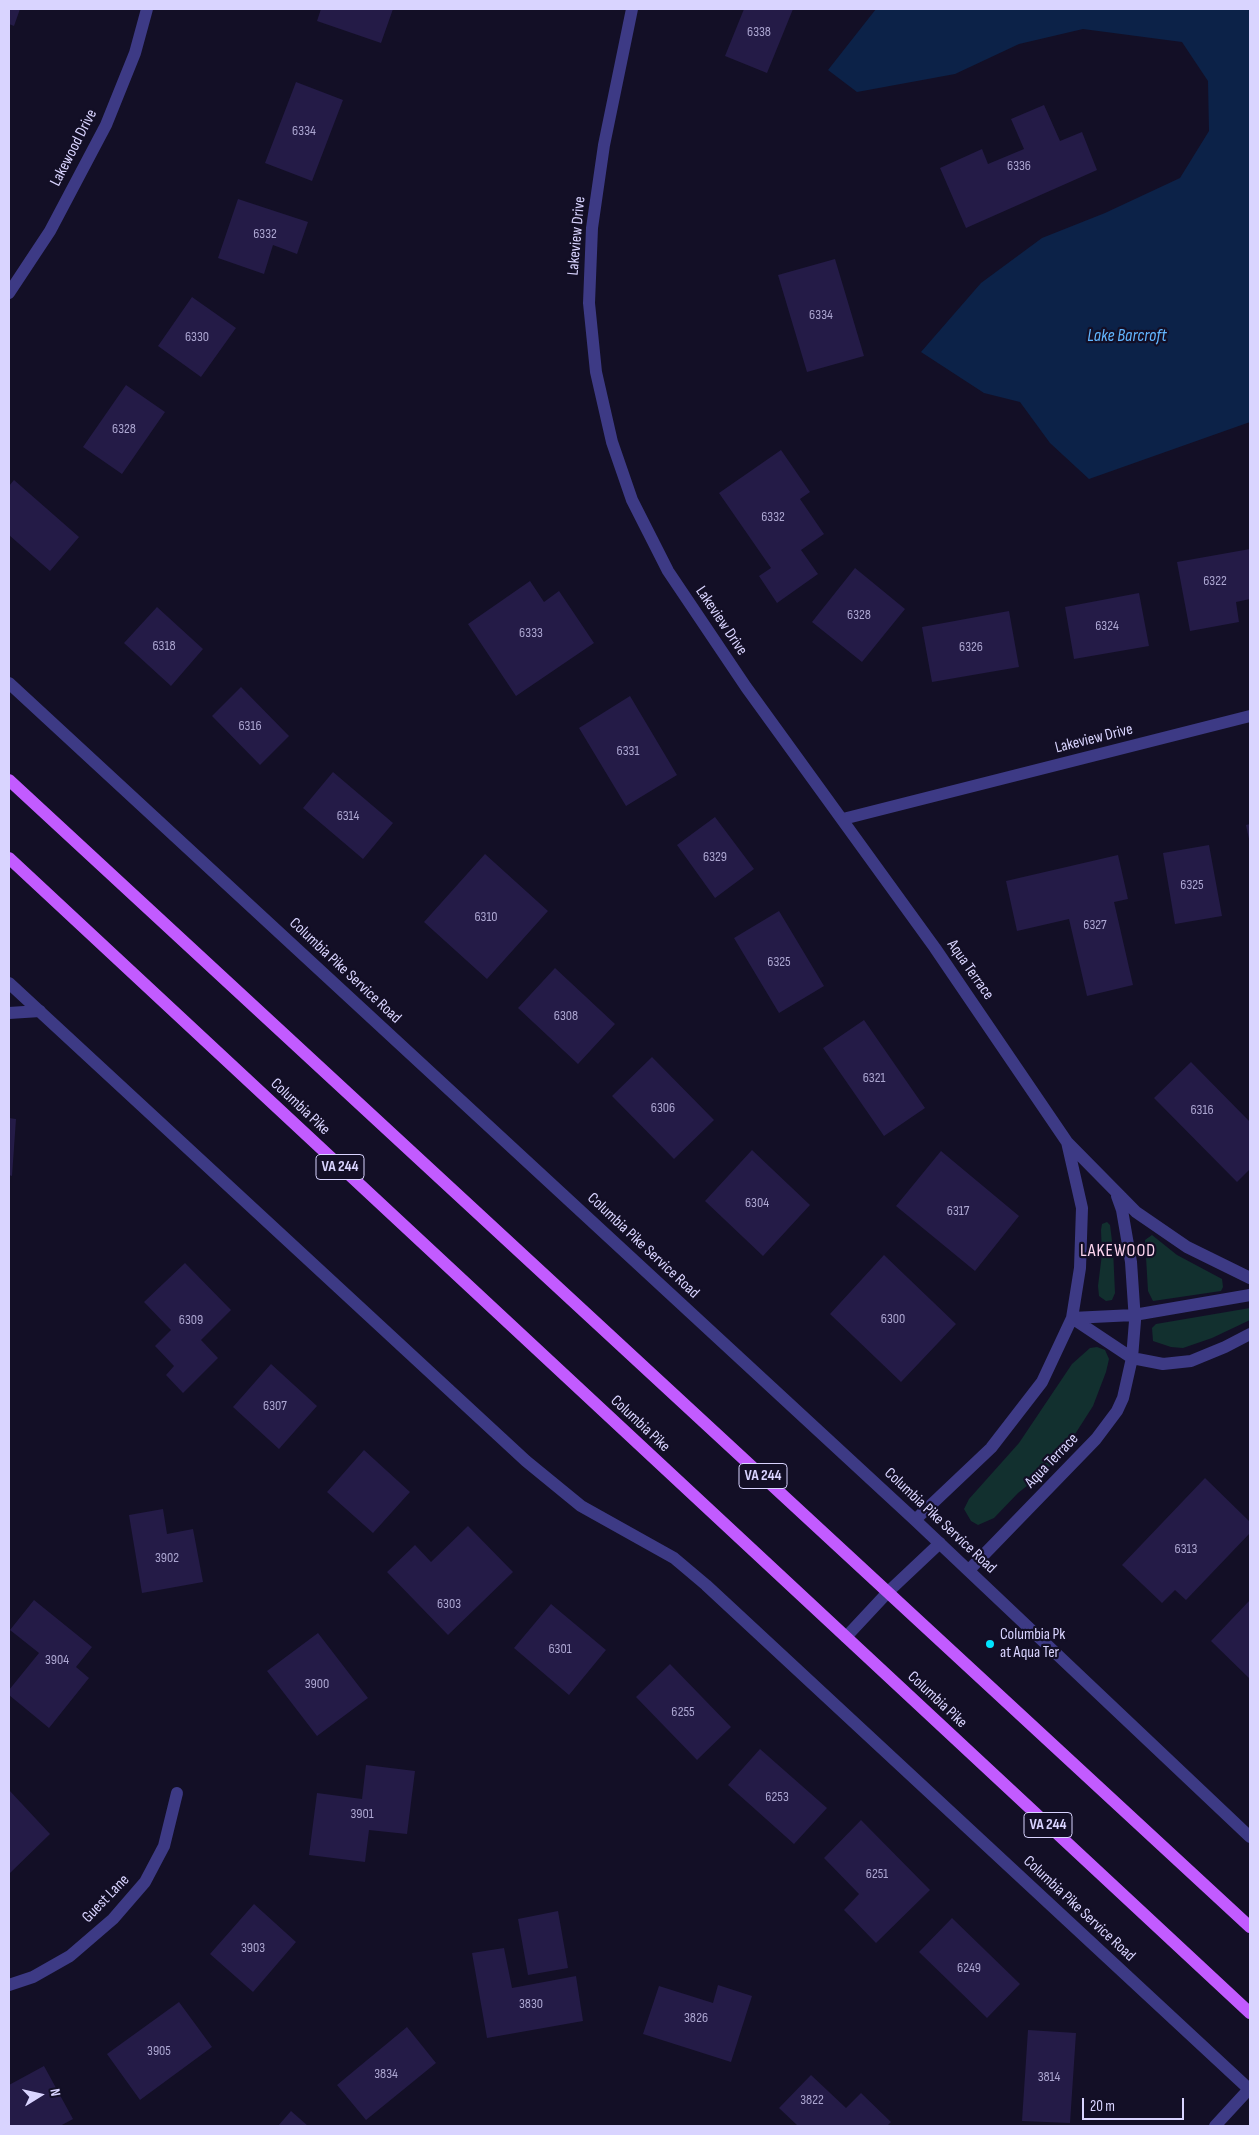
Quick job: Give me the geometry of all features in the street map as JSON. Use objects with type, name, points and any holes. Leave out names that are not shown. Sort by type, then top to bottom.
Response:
[{"type":"main road","name":"VA 244","points":[[9,780],[1250,1927]]},
{"type":"main road","name":"Columbia Pike","points":[[9,858],[1250,2013]]},
{"type":"street","name":"Lakewood Drive","points":[[9,293],[50,231],[106,125],[135,53],[147,9]]},
{"type":"street","name":"Lakeview Drive","points":[[632,9],[604,145],[592,228],[589,303],[596,372],[612,442],[632,500],[668,571],[764,714],[843,819],[1250,716]]},
{"type":"street","name":"Columbia Pike Service Road","points":[[9,683],[940,1543],[1250,1837]]},
{"type":"street","name":"Aqua Terrace","points":[[843,819],[1032,1087],[1067,1142],[1136,1212],[1187,1248],[1250,1278]]},
{"type":"street","name":"Columbia Pike Service Road","points":[[9,982],[526,1461],[581,1506],[674,1558],[706,1584],[1250,2089]]},
{"type":"street","points":[[9,1013],[40,1011]]},
{"type":"street","name":"Aqua Terrace","points":[[915,1520],[991,1448],[1042,1382],[1072,1318],[1080,1268],[1082,1208],[1067,1142]]},
{"type":"street","name":"Aqua Terrace","points":[[969,1570],[1096,1439],[1117,1411],[1123,1398],[1132,1358],[1134,1315],[1132,1262],[1122,1210],[1115,1190]]},
{"type":"street","points":[[1072,1318],[1134,1315],[1250,1295]]},
{"type":"street","points":[[1072,1318],[1132,1358],[1163,1364],[1191,1361],[1250,1334]]},
{"type":"street","points":[[846,1638],[888,1592],[940,1543]]},
{"type":"street","name":"Guest Lane","points":[[9,1984],[33,1977],[70,1956],[113,1919],[145,1882],[164,1846],[177,1793]]},
{"type":"street","points":[[1215,2126],[1250,2089]]},
{"type":"green space","points":[[1107,1222],[1110,1225],[1113,1249],[1115,1293],[1112,1300],[1106,1301],[1099,1296],[1098,1286],[1102,1254],[1101,1230],[1102,1224]]},
{"type":"green space","points":[[1152,1235],[1177,1255],[1222,1279],[1223,1287],[1221,1291],[1153,1301],[1148,1291],[1145,1240]]},
{"type":"green space","points":[[1250,1308],[1250,1320],[1212,1338],[1183,1348],[1171,1347],[1153,1341],[1152,1328],[1156,1324]]},
{"type":"green space","points":[[1097,1347],[1105,1350],[1109,1359],[1106,1372],[1093,1406],[1070,1442],[1046,1471],[1018,1493],[994,1518],[978,1525],[971,1521],[964,1509],[969,1499],[1019,1443],[1072,1364],[1090,1348]]},
{"type":"water","name":"Lake Barcroft","points":[[876,9],[1250,9],[1250,422],[1089,479],[1050,443],[1020,402],[984,393],[921,352],[981,283],[1042,238],[1105,213],[1180,178],[1209,131],[1208,81],[1182,42],[1083,29],[1019,44],[955,74],[857,92],[828,70]]},
{"type":"building","points":[[9,9],[20,9],[14,26],[9,24]]},
{"type":"building","points":[[321,9],[393,9],[381,43],[317,21]]},
{"type":"building","points":[[744,9],[793,9],[767,73],[725,56]]},
{"type":"building","points":[[296,82],[343,100],[312,181],[265,163]]},
{"type":"building","points":[[1044,105],[1060,141],[1082,132],[1097,170],[966,228],[940,168],[982,149],[988,164],[1024,149],[1011,119]]},
{"type":"building","points":[[238,199],[308,222],[297,254],[273,245],[264,274],[218,258]]},
{"type":"building","points":[[835,259],[864,356],[807,372],[778,275]]},
{"type":"building","points":[[192,297],[236,328],[201,377],[158,346]]},
{"type":"building","points":[[126,385],[165,412],[122,474],[83,447]]},
{"type":"building","points":[[781,450],[810,492],[800,499],[824,534],[801,550],[818,574],[777,603],[759,576],[771,568],[719,493]]},
{"type":"building","points":[[14,480],[79,537],[50,571],[9,535],[9,486]]},
{"type":"building","points":[[1250,549],[1250,599],[1236,602],[1239,622],[1190,631],[1177,562]]},
{"type":"building","points":[[855,568],[905,609],[862,662],[812,622]]},
{"type":"building","points":[[530,581],[544,602],[559,591],[594,643],[516,696],[468,624]]},
{"type":"building","points":[[1139,593],[1149,646],[1074,659],[1065,607]]},
{"type":"building","points":[[157,607],[203,649],[171,686],[124,643]]},
{"type":"building","points":[[1009,611],[1019,667],[932,682],[922,627]]},
{"type":"building","points":[[241,687],[289,736],[260,765],[212,716]]},
{"type":"building","points":[[630,696],[677,775],[626,806],[579,728]]},
{"type":"building","points":[[333,772],[393,823],[363,859],[303,808]]},
{"type":"building","points":[[715,817],[754,869],[715,898],[677,845]]},
{"type":"building","points":[[1250,824],[1250,839],[1249,839],[1246,825]]},
{"type":"building","points":[[1209,845],[1222,916],[1175,924],[1163,853]]},
{"type":"building","points":[[485,854],[548,911],[487,979],[424,922]]},
{"type":"building","points":[[1118,855],[1128,899],[1114,902],[1133,985],[1087,996],[1069,919],[1017,931],[1006,881]]},
{"type":"building","points":[[779,911],[824,986],[779,1013],[734,938]]},
{"type":"building","points":[[555,968],[615,1024],[578,1064],[518,1008]]},
{"type":"building","points":[[864,1020],[925,1108],[884,1136],[823,1048]]},
{"type":"building","points":[[652,1057],[714,1120],[674,1159],[612,1096]]},
{"type":"building","points":[[1191,1062],[1250,1122],[1250,1169],[1237,1182],[1154,1098]]},
{"type":"building","points":[[9,1118],[16,1119],[12,1176],[9,1175]]},
{"type":"building","points":[[752,1150],[810,1205],[763,1256],[705,1201]]},
{"type":"building","points":[[941,1151],[1019,1216],[975,1271],[896,1206]]},
{"type":"building","points":[[884,1255],[956,1324],[901,1382],[830,1314]]},
{"type":"building","points":[[185,1263],[231,1310],[201,1340],[218,1358],[183,1393],[166,1375],[174,1366],[155,1346],[171,1330],[144,1302]]},
{"type":"building","points":[[271,1364],[317,1406],[279,1449],[233,1407]]},
{"type":"building","points":[[364,1450],[410,1492],[373,1533],[327,1492]]},
{"type":"building","points":[[1205,1478],[1250,1522],[1250,1533],[1186,1600],[1175,1590],[1162,1603],[1122,1565]]},
{"type":"building","points":[[163,1509],[167,1534],[193,1529],[203,1582],[142,1593],[129,1515]]},
{"type":"building","points":[[468,1526],[513,1572],[448,1635],[387,1572],[415,1545],[431,1562]]},
{"type":"building","points":[[34,1600],[92,1647],[76,1667],[89,1678],[49,1728],[9,1695],[9,1690],[39,1653],[10,1630]]},
{"type":"building","points":[[1250,1600],[1250,1679],[1211,1641]]},
{"type":"building","points":[[551,1604],[606,1650],[569,1695],[514,1648]]},
{"type":"building","points":[[318,1633],[368,1698],[317,1736],[267,1671]]},
{"type":"building","points":[[670,1664],[731,1727],[697,1760],[636,1697]]},
{"type":"building","points":[[760,1749],[827,1808],[794,1844],[728,1785]]},
{"type":"building","points":[[366,1765],[415,1771],[407,1834],[369,1830],[365,1862],[309,1855],[317,1793],[362,1799]]},
{"type":"building","points":[[9,1790],[50,1834],[9,1874]]},
{"type":"building","points":[[861,1820],[930,1890],[876,1943],[844,1910],[859,1894],[824,1858]]},
{"type":"building","points":[[254,1904],[296,1942],[253,1992],[210,1954]]},
{"type":"building","points":[[558,1911],[568,1968],[528,1975],[518,1919]]},
{"type":"building","points":[[952,1918],[1020,1984],[987,2018],[919,1952]]},
{"type":"building","points":[[504,1948],[512,1988],[576,1976],[583,2021],[487,2038],[472,1953]]},
{"type":"building","points":[[718,1985],[752,1996],[731,2062],[643,2034],[659,1986],[713,2003]]},
{"type":"building","points":[[179,2002],[212,2047],[140,2100],[107,2054]]},
{"type":"building","points":[[407,2027],[436,2063],[366,2120],[337,2085]]},
{"type":"building","points":[[1028,2030],[1076,2033],[1070,2123],[1022,2121]]},
{"type":"building","points":[[44,2066],[73,2119],[60,2126],[9,2126],[9,2085]]},
{"type":"building","points":[[811,2075],[846,2108],[861,2093],[891,2122],[887,2126],[798,2126],[779,2108]]},
{"type":"building","points":[[291,2111],[308,2126],[278,2126]]},
{"type":"place","name":"Columbia Pk at Aqua Ter","points":[[990,1644]]},
{"type":"district","name":"LAKEWOOD","points":[[1118,1251]]}]
